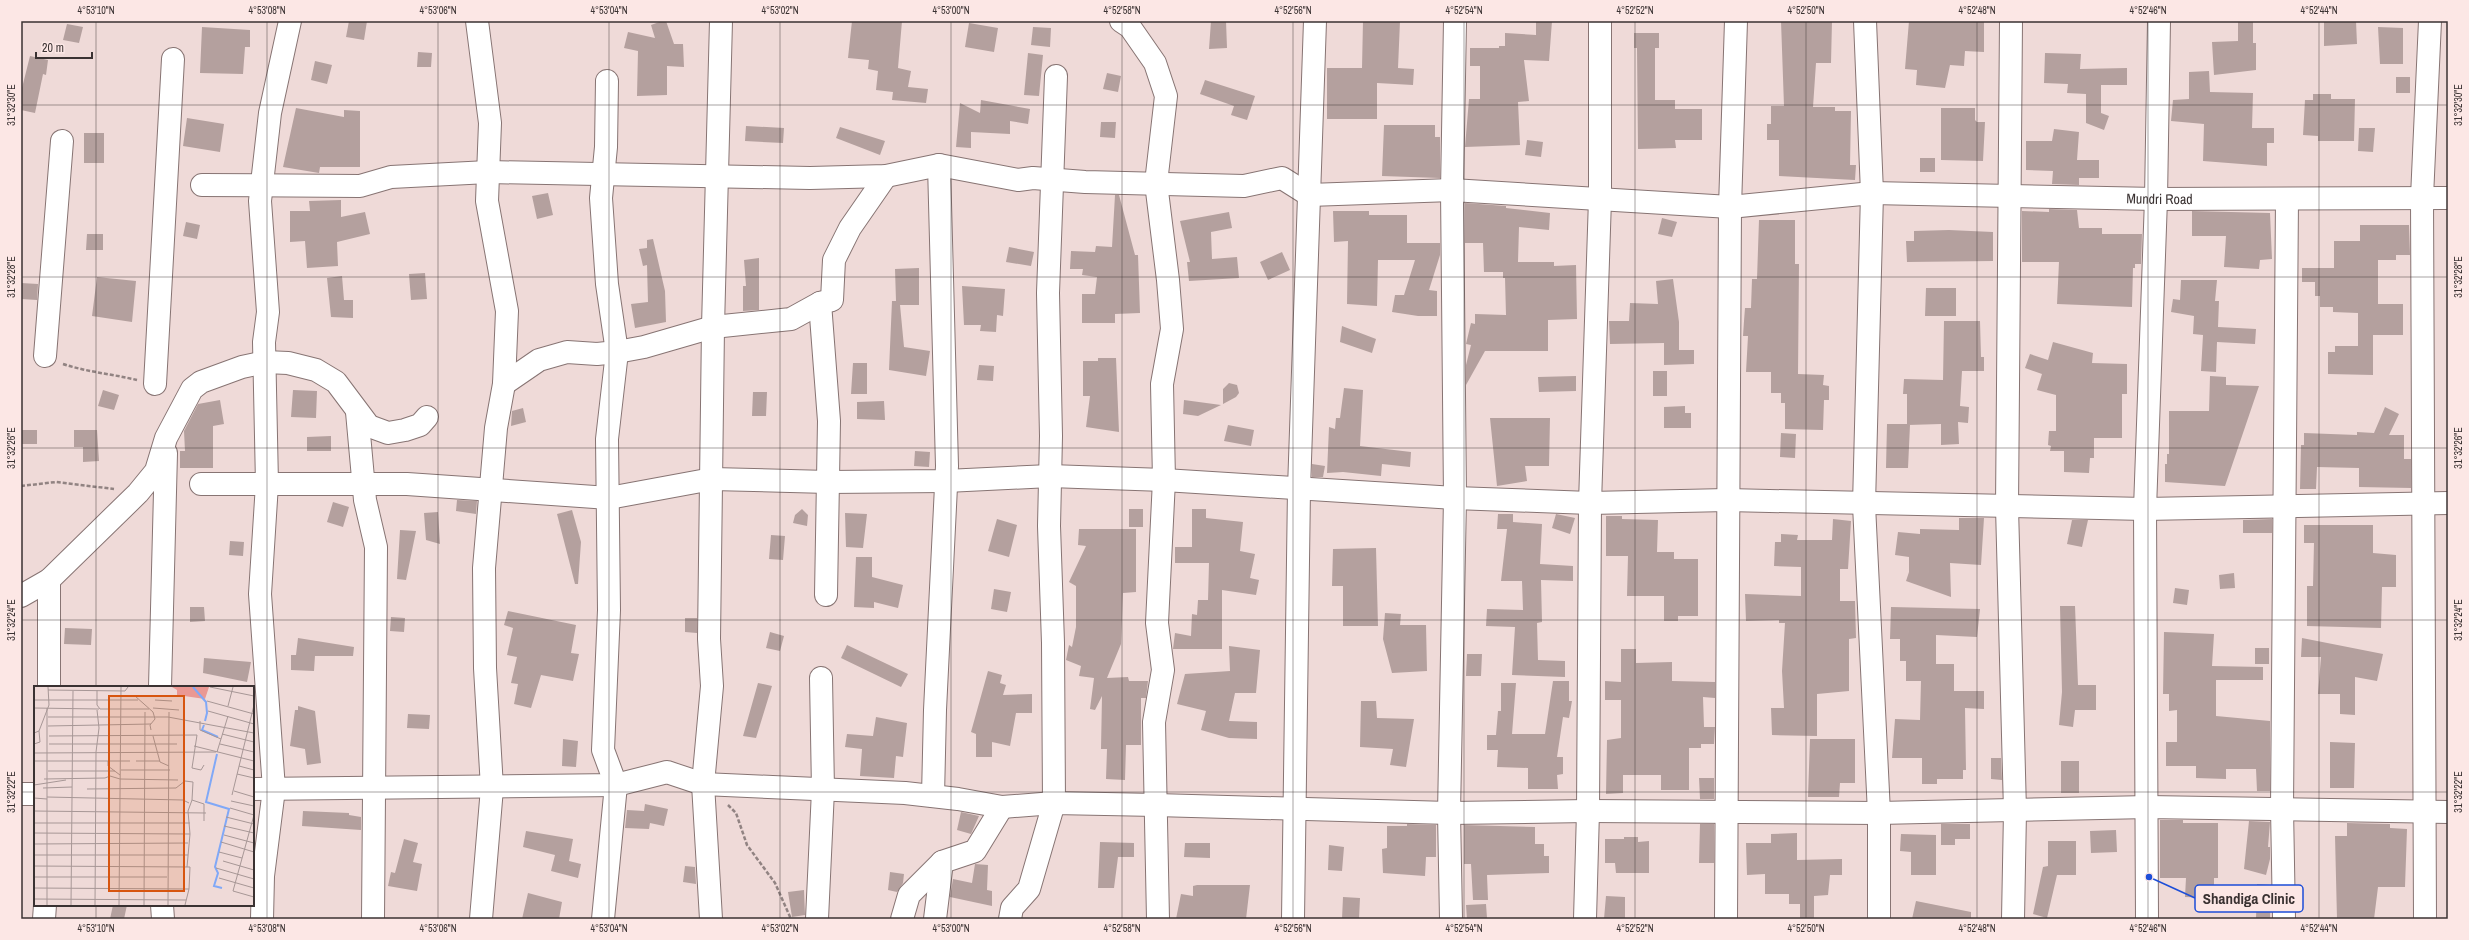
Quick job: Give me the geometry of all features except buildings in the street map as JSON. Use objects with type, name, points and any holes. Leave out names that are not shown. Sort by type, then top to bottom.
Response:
[{"type":"street","points":[[262,919],[264,789],[260,594],[267,484],[264,342],[268,312],[260,201],[270,113],[290,21]]},
{"type":"street","points":[[477,21],[490,123],[487,201],[507,311],[504,384],[496,428],[484,576],[485,668],[492,788],[481,919]]},
{"type":"street","points":[[711,919],[704,784],[712,686],[709,640],[713,327],[721,21]]},
{"type":"street","points":[[1121,21],[1130,27],[1155,63],[1166,96],[1156,183],[1168,280],[1172,330],[1162,384],[1164,480],[1157,623],[1162,670],[1154,722],[1158,919]]},
{"type":"street","points":[[1292,919],[1299,489],[1315,21]]},
{"type":"street","points":[[1451,919],[1449,813],[1455,498],[1452,190],[1455,21]]},
{"type":"street","points":[[1585,919],[1588,811],[1590,503],[1600,200],[1600,21]]},
{"type":"street","points":[[1726,919],[1727,500],[1730,207],[1736,21]]},
{"type":"street","points":[[1865,21],[1872,193],[1864,504],[1879,813],[1879,919]]},
{"type":"street","points":[[2011,21],[2007,507],[2015,811],[2013,919]]},
{"type":"street","points":[[2147,919],[2148,808],[2144,510],[2156,199],[2159,21]]},
{"type":"street","points":[[2425,919],[2423,812],[2424,504],[2422,197],[2430,21]]},
{"type":"street","points":[[155,384],[173,59]]},
{"type":"street","points":[[1010,919],[1012,908],[1029,889],[1054,804],[1048,293],[1054,180],[1056,76]]},
{"type":"street","points":[[603,919],[616,785],[603,750],[609,610],[609,498],[607,439],[617,352],[606,284],[601,198],[606,81]]},
{"type":"street","points":[[45,356],[62,141]]},
{"type":"street","points":[[202,185],[360,186],[391,177],[488,172],[718,178],[886,176],[939,165],[1018,180],[1244,186],[1282,178],[1309,195]]},
{"type":"street","points":[[933,796],[935,710],[946,481],[939,165]]},
{"type":"street","points":[[504,384],[539,360],[567,352],[597,354],[617,352],[644,347],[713,327],[791,319],[820,303],[832,300],[834,260],[850,228],[886,176]]},
{"type":"street","name":"Mundri Road","points":[[1309,195],[1452,190],[1730,207],[1872,193],[2156,199],[2287,200],[2422,197],[2448,198]]},
{"type":"street","points":[[2284,919],[2282,808],[2287,200]]},
{"type":"street","points":[[820,303],[829,422],[826,595]]},
{"type":"street","points":[[21,596],[49,580],[138,493],[156,471],[166,438],[192,389],[201,382],[242,367],[265,362],[288,363],[316,370],[336,382],[357,412],[370,426],[388,433],[420,426],[427,417]]},
{"type":"street","points":[[357,412],[364,484],[376,546],[373,919]]},
{"type":"street","points":[[160,686],[166,438]]},
{"type":"street","points":[[201,484],[364,484],[609,498],[712,479],[828,482],[946,481],[1050,476],[1164,480],[1455,498],[1590,503],[1727,500],[2144,510],[2448,503]]},
{"type":"street","points":[[48,686],[49,580]]},
{"type":"street","points":[[818,919],[823,790],[821,678]]},
{"type":"street","points":[[264,789],[375,786],[492,788],[616,785],[667,772],[704,784],[933,796],[1002,808],[1054,804],[1156,805],[1449,813],[1588,811],[1879,813],[2148,808],[2282,808],[2448,812]]},
{"type":"street","points":[[21,794],[34,794]]},
{"type":"street","points":[[902,919],[909,895],[942,862],[975,851],[1002,808]]},
{"type":"street","points":[[935,919],[942,862]]},
{"type":"street","points":[[44,919],[45,906]]},
{"type":"street","points":[[162,906],[163,919]]},
{"type":"path","points":[[45,356],[85,371],[114,374],[155,384]]},
{"type":"path","points":[[21,486],[56,482],[138,493]]},
{"type":"path","points":[[704,784],[736,813],[747,845],[775,883],[791,919]]},
{"type":"place","name":"Shandiga Clinic","points":[[2149,877]]}]
